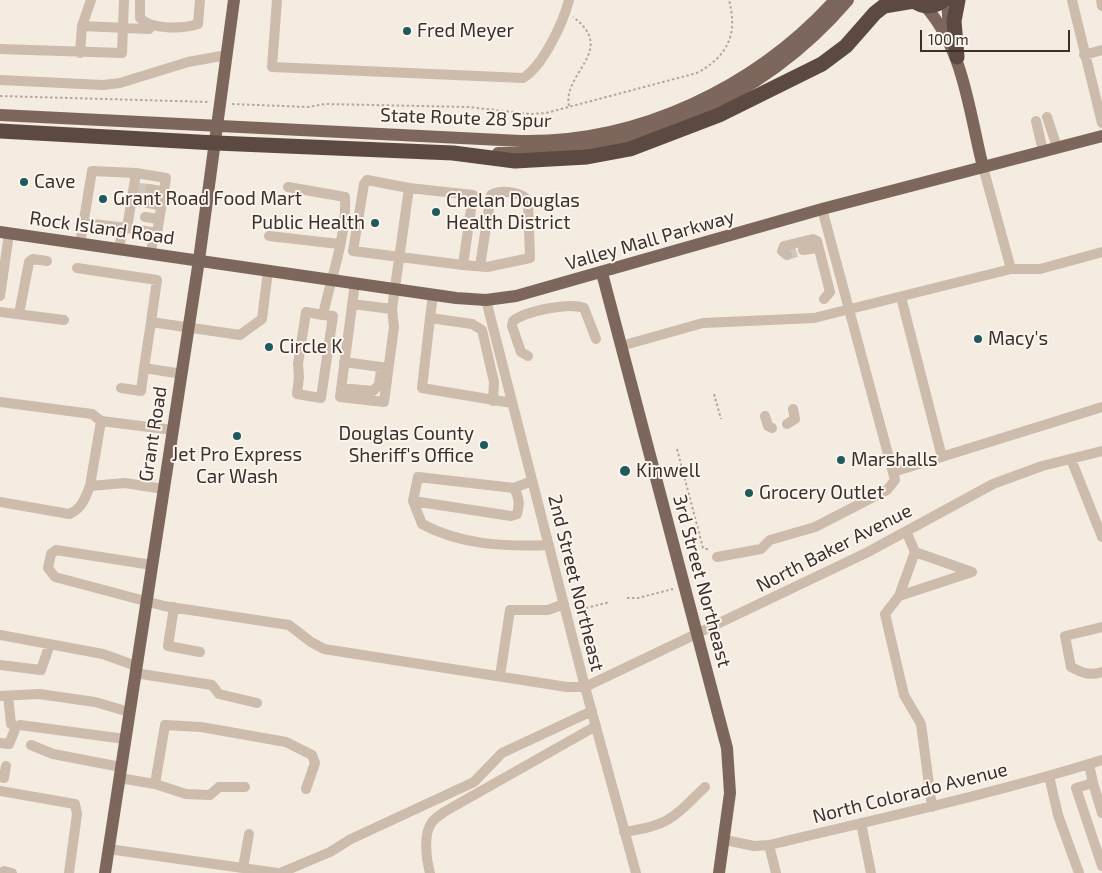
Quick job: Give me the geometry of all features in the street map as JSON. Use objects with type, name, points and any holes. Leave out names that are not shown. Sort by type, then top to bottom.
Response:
[{"type":"highway","points":[[0,131],[216,143],[453,152],[515,161],[587,157],[630,149],[730,96],[822,64],[846,46],[875,13],[884,6],[917,3],[937,5],[946,0]]},
{"type":"highway","points":[[954,51],[954,21],[958,0]]},
{"type":"main road","name":"Grant Road","points":[[104,873],[200,260],[234,0]]},
{"type":"main road","points":[[730,96],[780,50],[804,31],[835,0]]},
{"type":"main road","points":[[730,96],[762,77],[793,55],[848,0]]},
{"type":"main road","points":[[946,0],[954,51],[983,167]]},
{"type":"main road","points":[[917,3],[935,17],[954,51]]},
{"type":"main road","name":"State Route 28 Spur","points":[[0,115],[450,138],[554,141],[598,134],[639,124],[684,107],[730,96]]},
{"type":"main road","name":"Valley Mall Parkway","points":[[200,260],[433,295],[486,300],[516,296],[602,273],[822,208],[1102,136]]},
{"type":"main road","name":"Rock Island Road","points":[[5,233],[200,260]]},
{"type":"main road","name":"3rd Street Northeast","points":[[602,273],[727,748],[730,793],[719,873]]},
{"type":"street","points":[[80,53],[82,26],[91,0]]},
{"type":"street","points":[[0,49],[122,53],[124,0]]},
{"type":"street","points":[[140,0],[140,18],[146,24],[154,26],[198,24],[200,0]]},
{"type":"street","points":[[277,0],[272,67],[523,78],[536,68],[568,5]]},
{"type":"street","points":[[1072,0],[1102,122]]},
{"type":"street","points":[[1101,0],[1102,6]]},
{"type":"street","points":[[82,26],[149,30]]},
{"type":"street","points":[[1084,55],[1102,50]]},
{"type":"street","points":[[0,80],[102,85],[120,83],[188,62],[227,55]]},
{"type":"street","points":[[1047,117],[1057,148]]},
{"type":"street","points":[[1036,121],[1042,151]]},
{"type":"street","points":[[983,167],[1011,268]]},
{"type":"street","points":[[80,244],[92,171],[136,173],[166,178],[157,232],[154,232],[151,254]]},
{"type":"street","points":[[119,249],[131,215],[136,187],[136,173]]},
{"type":"street","points":[[463,265],[473,195],[409,188],[367,180],[364,184],[353,251],[463,265],[480,266],[530,258],[528,200],[523,195],[496,192],[491,195],[480,266]]},
{"type":"street","points":[[288,187],[345,196],[346,209],[323,315]]},
{"type":"street","points":[[322,398],[333,316],[306,312],[298,364],[297,394],[322,398],[340,393],[373,391],[380,381],[385,368],[394,327],[392,309],[409,188]]},
{"type":"street","points":[[150,190],[164,192]]},
{"type":"street","points":[[148,204],[162,206]]},
{"type":"street","points":[[717,557],[761,549],[770,540],[816,526],[887,490],[894,480],[822,208]]},
{"type":"street","points":[[145,217],[159,218]]},
{"type":"street","points":[[84,223],[154,232]]},
{"type":"street","points":[[0,296],[5,233]]},
{"type":"street","points":[[268,236],[339,244]]},
{"type":"street","points":[[783,253],[784,246],[813,240],[818,246],[830,292],[824,299]]},
{"type":"street","points":[[802,248],[818,246]]},
{"type":"street","points":[[621,346],[703,323],[800,320],[901,297],[1011,268],[1040,269],[1102,252]]},
{"type":"street","points":[[19,314],[29,262],[33,259],[47,261]]},
{"type":"street","points":[[77,268],[157,280],[141,391],[121,388]]},
{"type":"street","points":[[151,322],[240,335],[262,319],[268,271]]},
{"type":"street","points":[[340,393],[355,283]]},
{"type":"street","points":[[433,295],[422,388],[512,403]]},
{"type":"street","points":[[901,297],[942,457]]},
{"type":"street","name":"2nd Street Northeast","points":[[486,300],[585,687],[636,873]]},
{"type":"street","points":[[352,304],[392,309]]},
{"type":"street","points":[[528,356],[521,352],[512,326],[513,321],[565,305],[576,305],[584,308],[596,339]]},
{"type":"street","points":[[0,312],[64,320]]},
{"type":"street","points":[[430,318],[472,324],[482,330],[495,386],[493,401]]},
{"type":"street","points":[[344,362],[385,368]]},
{"type":"street","points":[[144,368],[182,374]]},
{"type":"street","points":[[340,393],[384,402],[385,368]]},
{"type":"street","points":[[0,402],[92,414],[101,421],[173,430]]},
{"type":"street","points":[[892,472],[1102,407]]},
{"type":"street","points":[[787,424],[795,419],[793,409]]},
{"type":"street","points":[[765,416],[768,426],[772,428]]},
{"type":"street","points":[[0,502],[69,514],[76,511],[83,504],[90,486],[101,421]]},
{"type":"street","name":"North Baker Avenue","points":[[585,687],[868,552],[993,484],[1102,451]]},
{"type":"street","points":[[1071,459],[1102,537]]},
{"type":"street","points":[[532,481],[514,488],[418,477],[413,501],[422,524],[451,537],[502,545],[549,545]]},
{"type":"street","points":[[90,486],[125,483],[164,489]]},
{"type":"street","points":[[413,501],[511,516],[517,514],[519,506],[518,496],[514,488]]},
{"type":"street","points":[[906,531],[915,552],[899,596],[885,614],[904,695],[921,724],[932,807]]},
{"type":"street","points":[[152,565],[56,550],[49,560],[48,568],[55,577],[146,602],[289,625],[310,642],[324,649],[567,687],[585,687]]},
{"type":"street","points":[[899,596],[972,572],[915,552]]},
{"type":"street","points":[[500,676],[510,610],[548,610],[564,604]]},
{"type":"street","points":[[174,607],[168,646],[200,652]]},
{"type":"street","points":[[1102,627],[1065,636],[1071,667],[1092,675],[1102,672]]},
{"type":"street","points":[[0,635],[103,654],[136,669],[212,685],[219,694],[257,703]]},
{"type":"street","points":[[0,665],[40,670],[50,644]]},
{"type":"street","points":[[0,743],[9,744],[16,727],[4,696],[39,694],[95,702],[129,712]]},
{"type":"street","points":[[108,849],[279,873],[330,852],[351,839],[474,782],[502,753],[592,711]]},
{"type":"street","points":[[0,723],[125,739]]},
{"type":"street","points":[[155,784],[165,725],[201,727],[286,742],[312,756],[315,763],[306,790]]},
{"type":"street","points":[[430,873],[427,832],[432,822],[444,812],[596,726]]},
{"type":"street","points":[[31,745],[52,754],[186,794],[210,795],[219,787],[245,787]]},
{"type":"street","name":"North Colorado Avenue","points":[[725,840],[754,846],[769,845],[932,807],[1050,776],[1102,760]]},
{"type":"street","points":[[1089,764],[1102,814]]},
{"type":"street","points":[[0,777],[4,778],[6,766]]},
{"type":"street","points":[[1050,776],[1058,814],[1079,873]]},
{"type":"street","points":[[1094,783],[1076,788],[1102,866]]},
{"type":"street","points":[[624,832],[647,828],[672,819],[705,787]]},
{"type":"street","points":[[0,791],[75,804],[77,814],[69,873]]},
{"type":"street","points":[[861,823],[870,873]]},
{"type":"street","points":[[1091,834],[1102,830]]},
{"type":"street","points":[[243,868],[249,834]]},
{"type":"street","points":[[769,845],[776,873]]},
{"type":"path","points":[[243,105],[448,106],[530,114],[569,106],[697,73],[711,66],[726,50],[733,29],[729,0]]},
{"type":"path","points":[[568,5],[586,31],[590,51],[588,61],[570,86],[569,106]]},
{"type":"path","points":[[0,96],[203,102]]},
{"type":"path","points":[[714,394],[721,419]]},
{"type":"path","points":[[676,449],[702,548],[708,549],[717,557]]},
{"type":"path","points":[[627,598],[638,598],[673,589]]},
{"type":"path","points":[[590,639],[582,609],[610,602]]},
{"type":"tunnel","points":[[138,188],[150,189]]},
{"type":"tunnel","points":[[131,201],[148,203]]},
{"type":"tunnel","points":[[787,255],[803,250]]},
{"type":"place","name":"Fred Meyer","points":[[407,31]]},
{"type":"place","name":"Cave","points":[[24,182]]},
{"type":"place","name":"Grant Road Food Mart","points":[[103,199]]},
{"type":"place","name":"Chelan Douglas Health District","points":[[436,212]]},
{"type":"place","name":"Public Health","points":[[375,223]]},
{"type":"place","name":"Macy's","points":[[978,339]]},
{"type":"place","name":"Circle K","points":[[269,347]]},
{"type":"place","name":"Jet Pro Express Car Wash","points":[[237,436]]},
{"type":"place","name":"Douglas County Sheriff's Office","points":[[484,445]]},
{"type":"place","name":"Marshalls","points":[[841,460]]},
{"type":"place","name":"Kinwell","points":[[625,471]]},
{"type":"place","name":"Grocery Outlet","points":[[749,493]]}]
